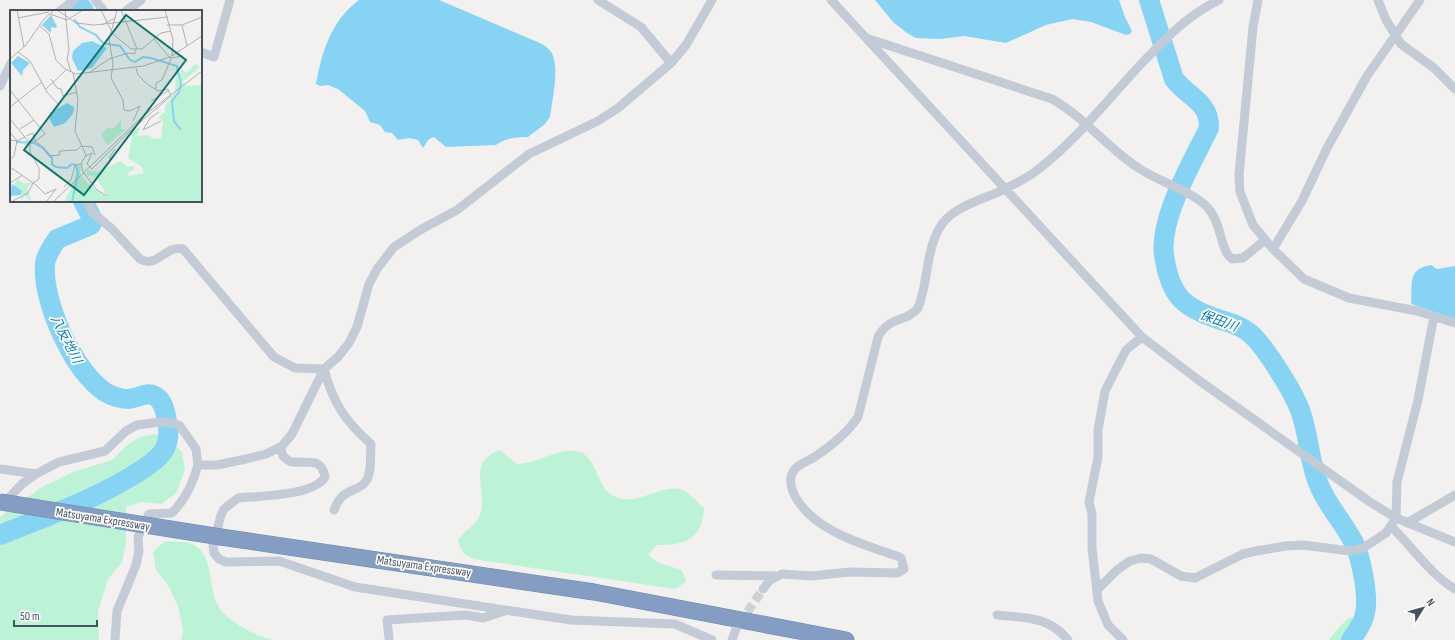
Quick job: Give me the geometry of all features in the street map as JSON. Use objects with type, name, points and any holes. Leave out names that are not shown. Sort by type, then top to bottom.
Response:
[{"type":"highway","name":"Matsuyama Expressway","points":[[0,502],[220,537],[594,592],[846,640]]},
{"type":"street","points":[[61,10],[74,0]]},
{"type":"street","points":[[95,0],[103,10]]},
{"type":"street","points":[[127,10],[141,0]]},
{"type":"street","points":[[202,52],[214,58],[230,0]]},
{"type":"street","points":[[598,0],[641,27],[671,63]]},
{"type":"street","points":[[198,465],[217,464],[246,459],[266,454],[280,447],[292,434],[324,369],[338,357],[349,343],[357,327],[368,284],[377,269],[394,247],[420,230],[457,210],[529,154],[598,121],[618,108],[671,63],[686,45],[712,0]]},
{"type":"street","points":[[831,0],[868,38],[1142,337],[1197,379],[1396,518],[1455,542]]},
{"type":"street","points":[[716,575],[775,576],[782,574],[811,576],[850,572],[897,573],[904,569],[901,558],[865,545],[814,519],[806,512],[794,493],[790,484],[790,477],[799,466],[818,455],[840,437],[858,417],[878,337],[882,330],[889,324],[914,313],[918,308],[934,238],[943,223],[953,214],[970,204],[1005,189],[1035,172],[1048,162],[1176,28],[1200,9],[1220,0]]},
{"type":"street","points":[[1258,0],[1253,27],[1239,175],[1240,192],[1245,207],[1254,225],[1273,249],[1304,279],[1349,298],[1393,305],[1455,323]]},
{"type":"street","points":[[1378,0],[1386,20],[1401,44],[1434,68],[1455,89]]},
{"type":"street","points":[[1273,249],[1302,201],[1327,148],[1367,76],[1420,0]]},
{"type":"street","points":[[868,38],[1052,99],[1086,122],[1139,169],[1182,191],[1208,208],[1221,233],[1226,252],[1232,259],[1243,258],[1265,240]]},
{"type":"street","points":[[0,86],[10,65]]},
{"type":"street","points":[[88,202],[93,213],[111,228],[140,259],[146,262],[152,262],[171,250],[177,248],[184,249],[274,357],[295,368],[324,369]]},
{"type":"street","points":[[1097,590],[1117,570],[1130,561],[1141,558],[1152,559],[1181,576],[1195,578],[1243,554],[1256,551],[1286,546],[1315,546],[1350,551],[1363,548],[1372,543],[1392,527],[1396,518],[1397,482],[1418,400],[1434,316]]},
{"type":"street","points":[[1123,640],[1108,625],[1098,601],[1092,548],[1092,514],[1089,502],[1098,457],[1100,412],[1105,391],[1126,350],[1142,337]]},
{"type":"street","points":[[324,369],[330,392],[336,405],[355,430],[371,444],[366,481],[361,486],[345,493],[334,510]]},
{"type":"street","points":[[0,507],[22,484],[36,474],[59,462],[105,451],[126,431],[137,425],[160,422],[174,423],[180,426],[196,449],[198,465],[192,485],[184,501],[172,513],[149,514],[138,537],[139,551],[136,564],[117,611],[115,640]]},
{"type":"street","points":[[280,447],[283,456],[289,461],[315,462],[321,466],[325,477],[322,482],[312,488],[296,492],[238,498],[230,503],[221,515],[213,546],[214,553],[219,559],[234,563],[279,561],[355,586],[571,620],[670,623],[712,640]]},
{"type":"street","points":[[0,469],[36,474]]},
{"type":"street","points":[[1407,523],[1455,495]]},
{"type":"street","points":[[1392,527],[1433,572],[1455,590]]},
{"type":"street","points":[[762,589],[775,576]]},
{"type":"street","points":[[389,638],[387,620],[466,615],[483,618],[508,610]]},
{"type":"street","points":[[997,615],[1044,621],[1053,625],[1068,640]]},
{"type":"street","points":[[732,640],[736,629]]},
{"type":"green space","points":[[155,434],[170,440],[182,452],[185,470],[176,493],[161,504],[142,502],[126,507],[126,543],[122,562],[108,579],[98,612],[99,640],[0,640],[0,517],[42,487],[73,472],[112,460],[126,446],[140,437]]},
{"type":"green space","points":[[499,450],[517,464],[532,462],[561,452],[576,451],[583,453],[592,464],[607,491],[621,499],[639,498],[665,490],[674,489],[686,491],[704,508],[703,519],[696,534],[684,542],[657,545],[648,555],[659,563],[682,570],[686,582],[675,589],[479,560],[471,558],[465,554],[461,549],[458,540],[463,533],[476,522],[480,515],[482,496],[480,478],[483,462]]},
{"type":"green space","points":[[165,541],[189,543],[198,548],[203,554],[209,568],[213,592],[219,607],[231,620],[247,630],[272,640],[181,640],[183,630],[178,606],[168,585],[156,570],[153,552]]},
{"type":"green space","points":[[1350,617],[1359,623],[1358,640],[1329,640],[1341,625]]},
{"type":"water","points":[[359,0],[439,0],[542,44],[551,52],[555,62],[550,117],[545,124],[528,137],[507,139],[496,145],[446,147],[434,137],[429,139],[423,148],[418,140],[409,138],[398,140],[392,133],[385,132],[380,125],[370,122],[365,111],[338,89],[328,85],[320,86],[316,84],[321,60],[329,38],[341,17]]},
{"type":"water","points":[[875,0],[1119,0],[1132,31],[1130,34],[1126,35],[1091,22],[1072,19],[1046,25],[1006,43],[964,36],[940,39],[916,38],[893,22]]},
{"type":"water","points":[[1431,265],[1437,269],[1455,266],[1455,319],[1411,304],[1412,279],[1414,274],[1423,267]]},
{"type":"waterway","name":"八反地川","points":[[76,0],[83,10]]},
{"type":"waterway","name":"保田川","points":[[1149,0],[1174,79],[1202,106],[1206,112],[1209,128],[1186,173],[1172,207],[1167,224],[1164,240],[1164,255],[1170,281],[1180,298],[1197,311],[1238,326],[1253,336],[1273,362],[1293,395],[1301,413],[1319,486],[1328,503],[1354,543],[1362,567],[1366,597],[1365,613],[1361,624],[1351,640]]},
{"type":"waterway","name":"八反地川","points":[[0,535],[73,506],[126,480],[152,463],[163,451],[167,442],[168,432],[166,416],[161,401],[155,396],[148,394],[125,399],[105,392],[93,382],[71,352],[54,315],[45,280],[45,264],[47,257],[57,239],[91,225],[93,220],[84,202]]},
{"type":"tunnel","points":[[740,623],[763,589]]}]
